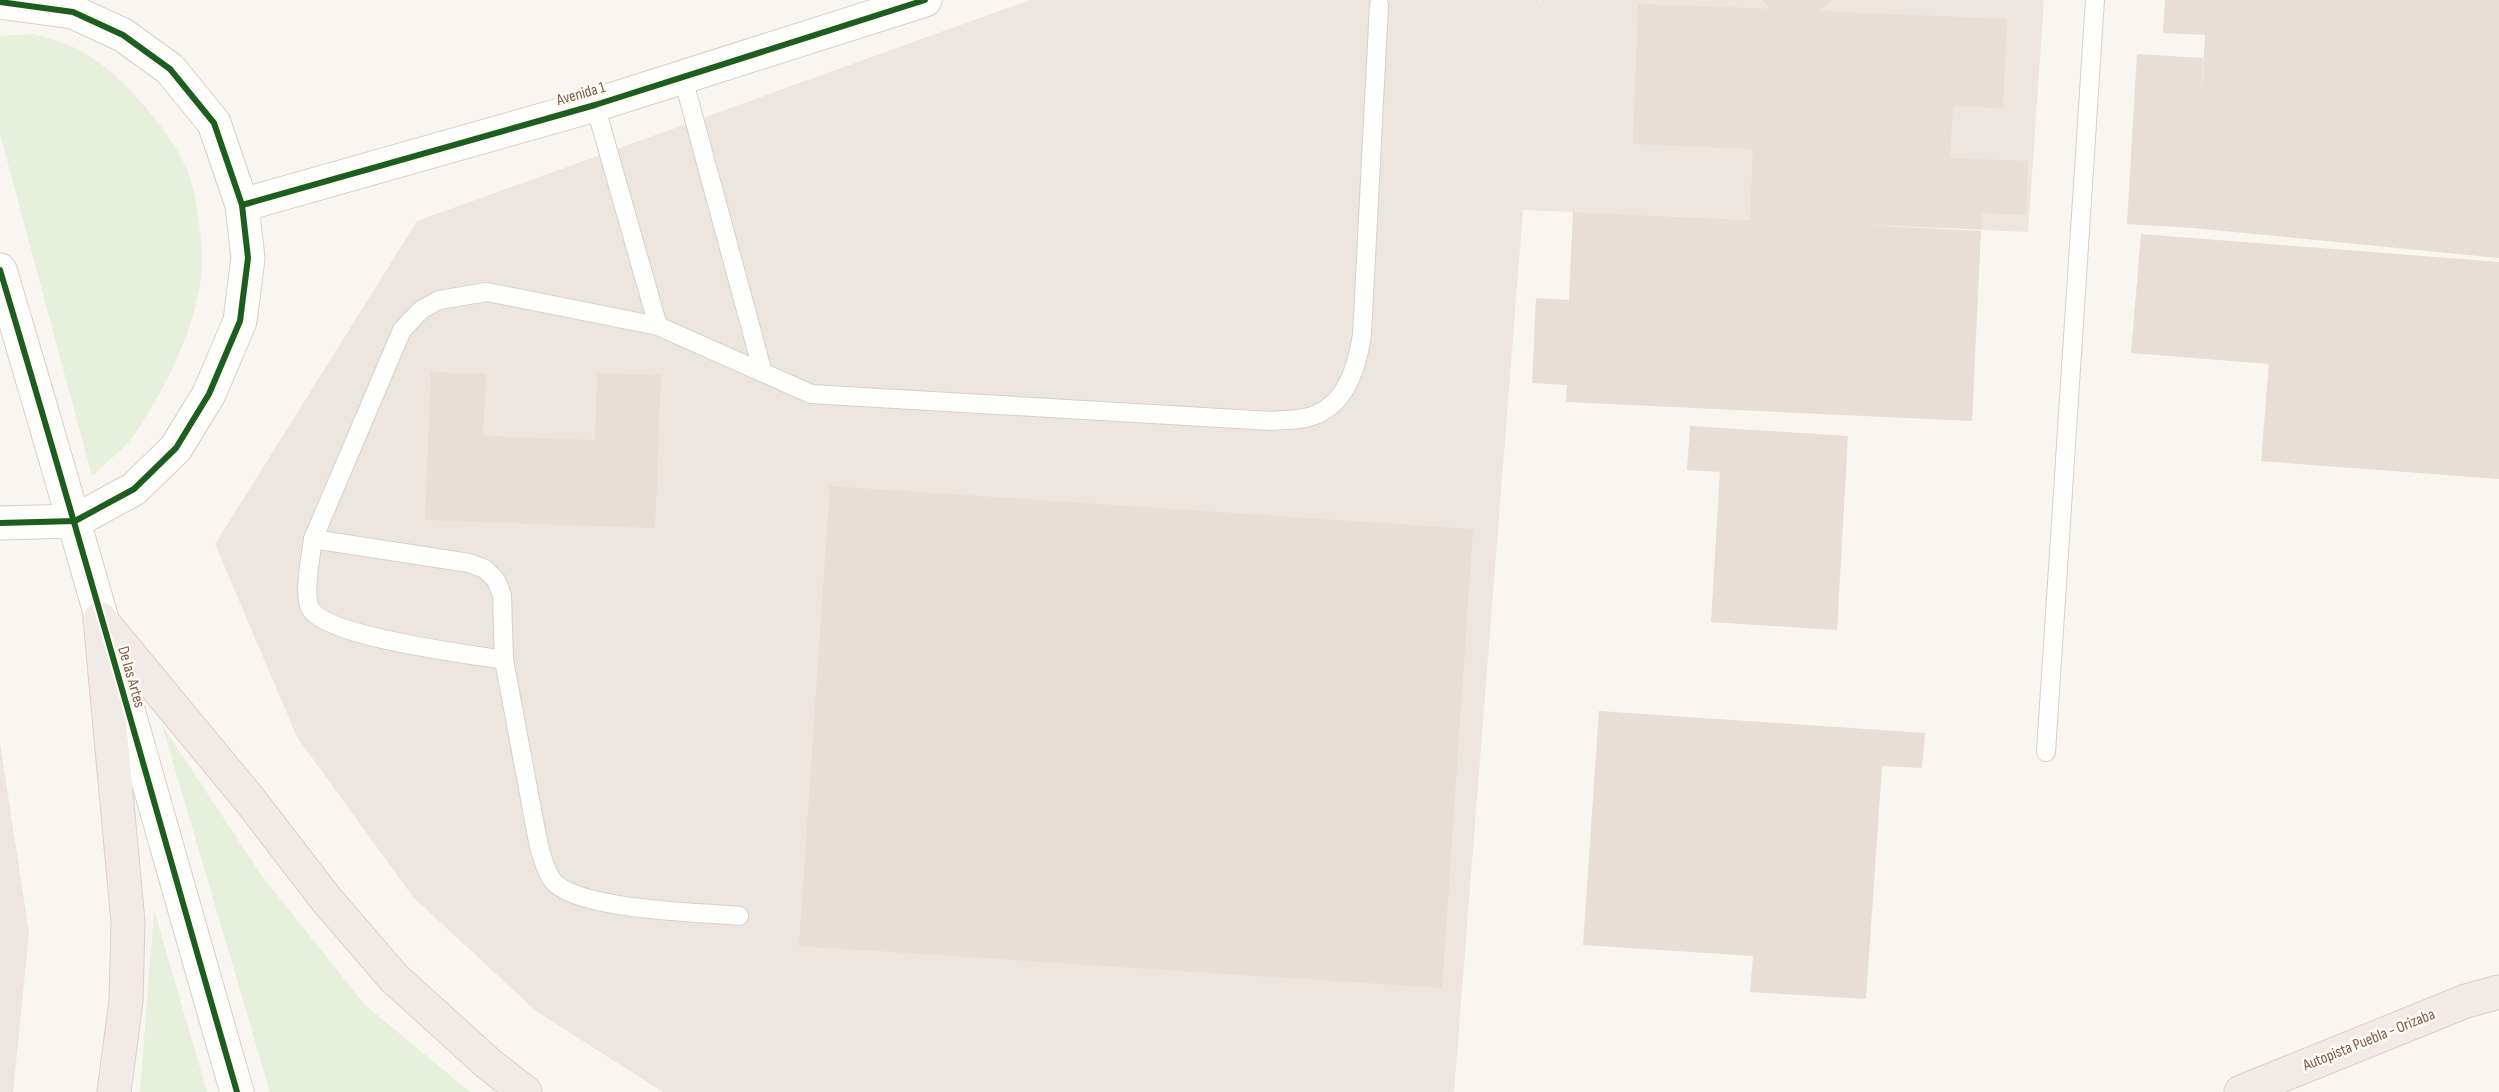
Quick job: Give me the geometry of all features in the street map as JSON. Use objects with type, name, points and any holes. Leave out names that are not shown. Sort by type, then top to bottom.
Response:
[{"type":"highway","points":[[100,619],[128,922],[126,1001],[114,1092]]},
{"type":"highway","points":[[100,619],[249,799],[326,899],[394,978],[490,1065],[525,1092]]},
{"type":"highway","name":"Autopista Puebla - Orizaba","points":[[2241,1092],[2466,1001],[2499,992]]},
{"type":"street","name":"Avenida 1","points":[[242,205],[595,105],[925,0]]},
{"type":"street","points":[[0,2],[73,12],[123,35],[170,69],[214,123],[242,205],[248,258],[240,321],[209,394],[176,448],[134,489],[75,521],[0,523]]},
{"type":"street","name":"De las Artes","points":[[0,270],[75,521],[100,619],[237,1092]]},
{"type":"lane","points":[[2046,752],[2095,0]]},
{"type":"lane","points":[[504,660],[364,635],[339,628],[319,619],[310,608],[307,596],[313,539],[402,330],[421,310],[439,300],[487,292],[658,326],[811,394],[1272,421],[1311,417],[1337,400],[1353,376],[1359,357],[1379,5]]},
{"type":"lane","points":[[683,78],[763,373]]},
{"type":"lane","points":[[595,105],[658,326]]},
{"type":"lane","points":[[313,539],[451,559],[484,569],[496,580],[502,595],[504,660],[539,847],[545,866],[554,882],[571,895],[598,902],[739,916]]},
{"type":"shaded area","points":[[1030,0],[1539,0],[1539,8],[1540,0],[2044,0],[2028,232],[1523,210],[1454,1092],[663,1092],[536,1011],[413,897],[297,737],[215,544],[417,221]]},
{"type":"shaded area","points":[[0,743],[29,933],[13,1092],[0,1092]]},
{"type":"green space","points":[[34,34],[70,46],[96,60],[126,86],[154,117],[185,165],[195,200],[200,230],[202,267],[199,289],[188,332],[170,374],[137,431],[122,449],[92,476],[0,134],[0,36]]},
{"type":"green space","points":[[162,725],[262,876],[364,1004],[470,1092],[270,1092]]},
{"type":"green space","points":[[154,910],[207,1092],[140,1092]]},
{"type":"building","points":[[1762,0],[1832,0],[1819,11],[2007,19],[2003,108],[1953,106],[1950,158],[2028,161],[2026,215],[1982,213],[1981,229],[1848,224],[1981,231],[1972,421],[1566,402],[1567,385],[1532,383],[1536,298],[1569,300],[1573,212],[1750,220],[1753,149],[1633,144],[1638,4],[1777,9],[1769,8]]},
{"type":"building","points":[[2165,0],[2499,0],[2499,258],[2193,228],[2127,224],[2137,54],[2203,58],[2201,104],[2205,35],[2163,33]]},
{"type":"building","points":[[2141,234],[2499,262],[2499,479],[2261,461],[2269,364],[2131,353]]},
{"type":"building","points":[[431,372],[486,374],[483,436],[595,440],[597,373],[661,375],[655,528],[425,520]]},
{"type":"building","points":[[1690,426],[1848,436],[1837,630],[1711,622],[1720,472],[1687,470]]},
{"type":"building","points":[[830,486],[1473,529],[1442,988],[799,946]]},
{"type":"building","points":[[1599,711],[1925,733],[1922,768],[1882,766],[1866,999],[1750,992],[1753,956],[1583,945]]},
{"type":"cycle path","points":[[242,205],[595,105],[925,0]]},
{"type":"cycle path","points":[[0,2],[73,12],[123,35],[170,69],[214,123],[242,205],[248,258],[240,321],[209,394],[176,448],[134,489],[75,521],[0,523]]},
{"type":"cycle path","points":[[0,270],[237,1092]]}]
